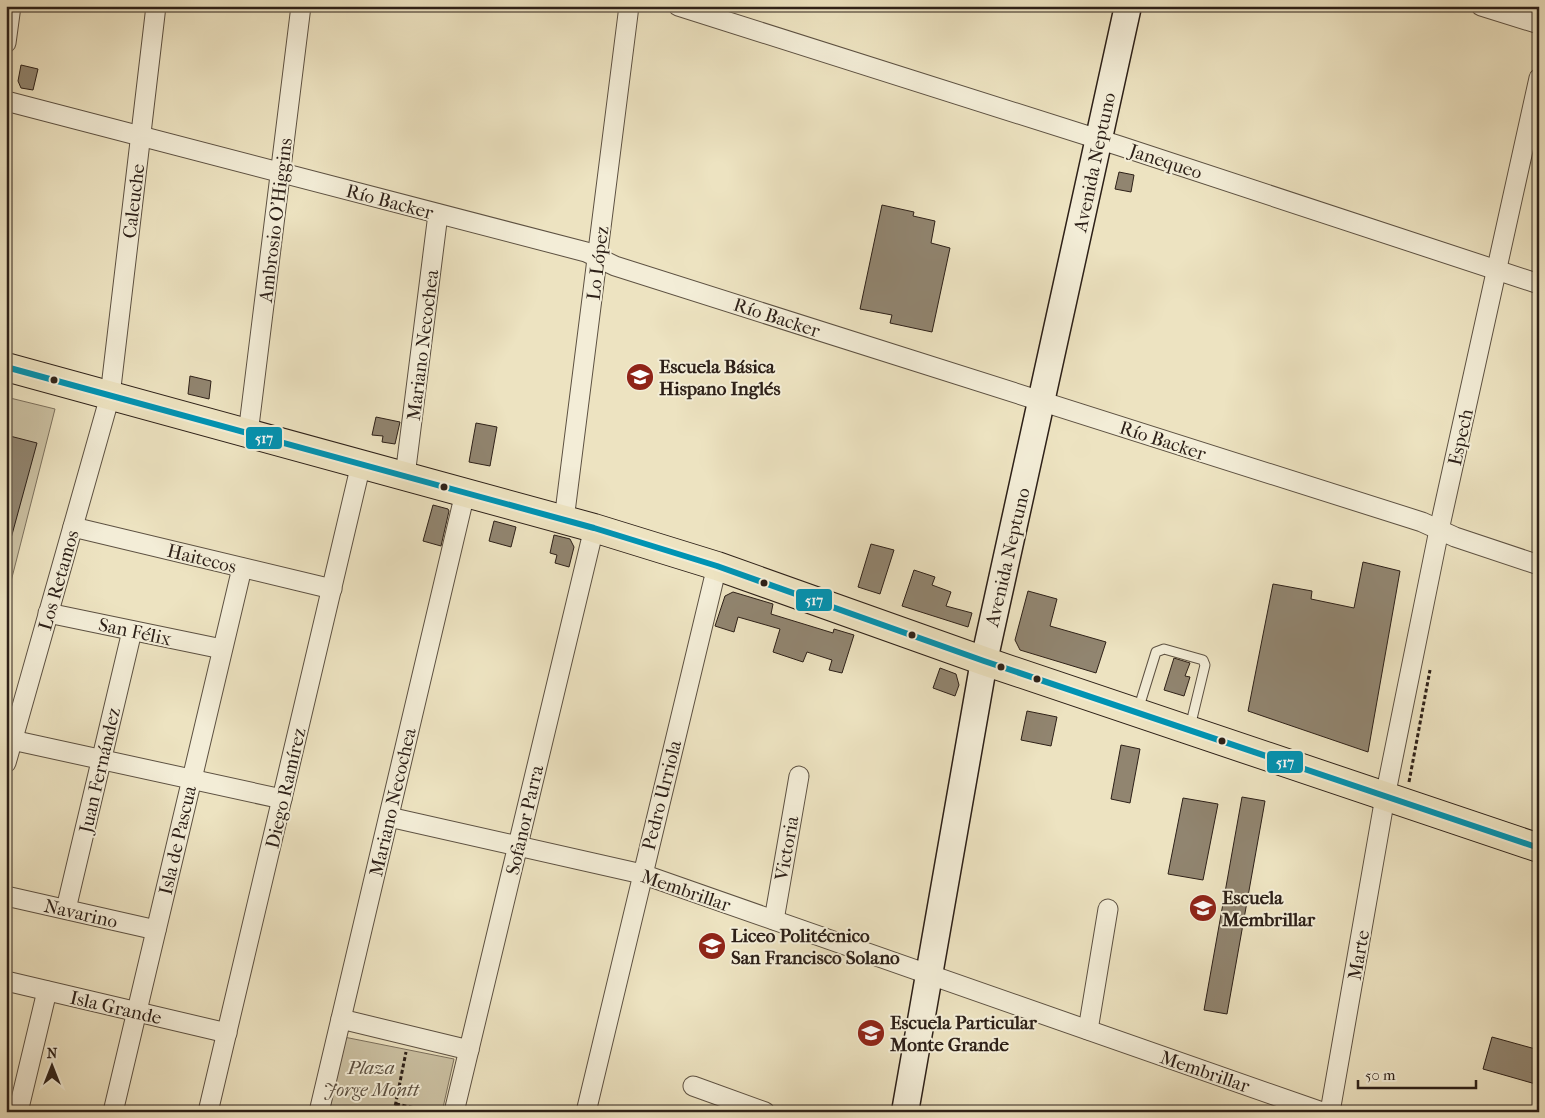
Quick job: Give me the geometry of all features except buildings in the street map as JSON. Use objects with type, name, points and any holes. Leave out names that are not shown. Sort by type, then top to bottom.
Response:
[{"type":"main road","name":"Avenida Neptuno","points":[[905,1112],[984,660],[1128,6]]},
{"type":"main road","points":[[6,368],[594,528],[717,566],[1137,713],[1539,848]]},
{"type":"street","points":[[6,43],[11,6]]},
{"type":"street","name":"Caleuche","points":[[110,396],[156,6]]},
{"type":"street","name":"Ambrosio O'Higgins","points":[[248,434],[301,6]]},
{"type":"street","name":"Lo López","points":[[564,520],[629,6]]},
{"type":"street","name":"Janequeo","points":[[678,6],[1099,140],[1539,284]]},
{"type":"street","points":[[1482,6],[1539,24]]},
{"type":"street","name":"Espech","points":[[1386,797],[1440,530],[1539,78]]},
{"type":"street","name":"Río Backer","points":[[6,101],[586,252],[615,266],[1422,522],[1455,537],[1539,565]]},
{"type":"street","name":"Mariano Necochea","points":[[406,476],[438,214]]},
{"type":"street","name":"Los Retamos","points":[[6,764],[110,396]]},
{"type":"street","name":"Diego Ramírez","points":[[208,1112],[361,464]]},
{"type":"street","name":"Mariano Necochea","points":[[319,1112],[465,493]]},
{"type":"street","name":"Haitecos","points":[[73,527],[332,589]]},
{"type":"street","name":"Sofanor Parra","points":[[454,1112],[594,528]]},
{"type":"street","name":"Pedro Urriola","points":[[586,1112],[717,566]]},
{"type":"street","name":"Isla de Pascua","points":[[113,1112],[242,568]]},
{"type":"street","name":"San Félix","points":[[48,613],[222,649]]},
{"type":"street","name":"Juan Fernández","points":[[66,909],[132,630]]},
{"type":"street","points":[[12,740],[282,799]]},
{"type":"street","name":"Victoria","points":[[774,920],[799,776]]},
{"type":"street","name":"Marte","points":[[1330,1112],[1386,797]]},
{"type":"street","name":"Membrillar","points":[[389,817],[642,874],[1322,1112]]},
{"type":"street","name":"Navarino","points":[[6,896],[156,930]]},
{"type":"street","points":[[1088,1030],[1108,909]]},
{"type":"street","name":"Isla Grande","points":[[6,981],[227,1033]]},
{"type":"street","points":[[18,1112],[47,991]]},
{"type":"street","points":[[341,1019],[469,1050]]},
{"type":"street","points":[[693,1086],[765,1112]]},
{"type":"lane","points":[[1137,713],[1156,652],[1164,649],[1202,660],[1205,665],[1189,730]]},
{"type":"path","points":[[394,1112],[407,1046]]},
{"type":"path","points":[[396,1104],[417,1110],[435,1112]]},
{"type":"path","points":[[396,1104],[402,1112]]},
{"type":"green space","points":[[6,397],[55,409],[6,601]]},
{"type":"green space","name":"Plaza Jorge Montt","points":[[344,1037],[454,1059],[442,1112],[327,1112]]},
{"type":"transit line","name":"517","points":[[6,367],[594,528],[717,566],[984,661],[1539,848]]},
{"type":"place","name":"Escuela Básica Hispano Inglés","points":[[640,377]]},
{"type":"place","name":"Escuela Membrillar","points":[[1203,908]]},
{"type":"place","name":"Liceo Politécnico San Francisco Solano","points":[[712,946]]},
{"type":"place","name":"Escuela Particular Monte Grande","points":[[871,1033]]}]
